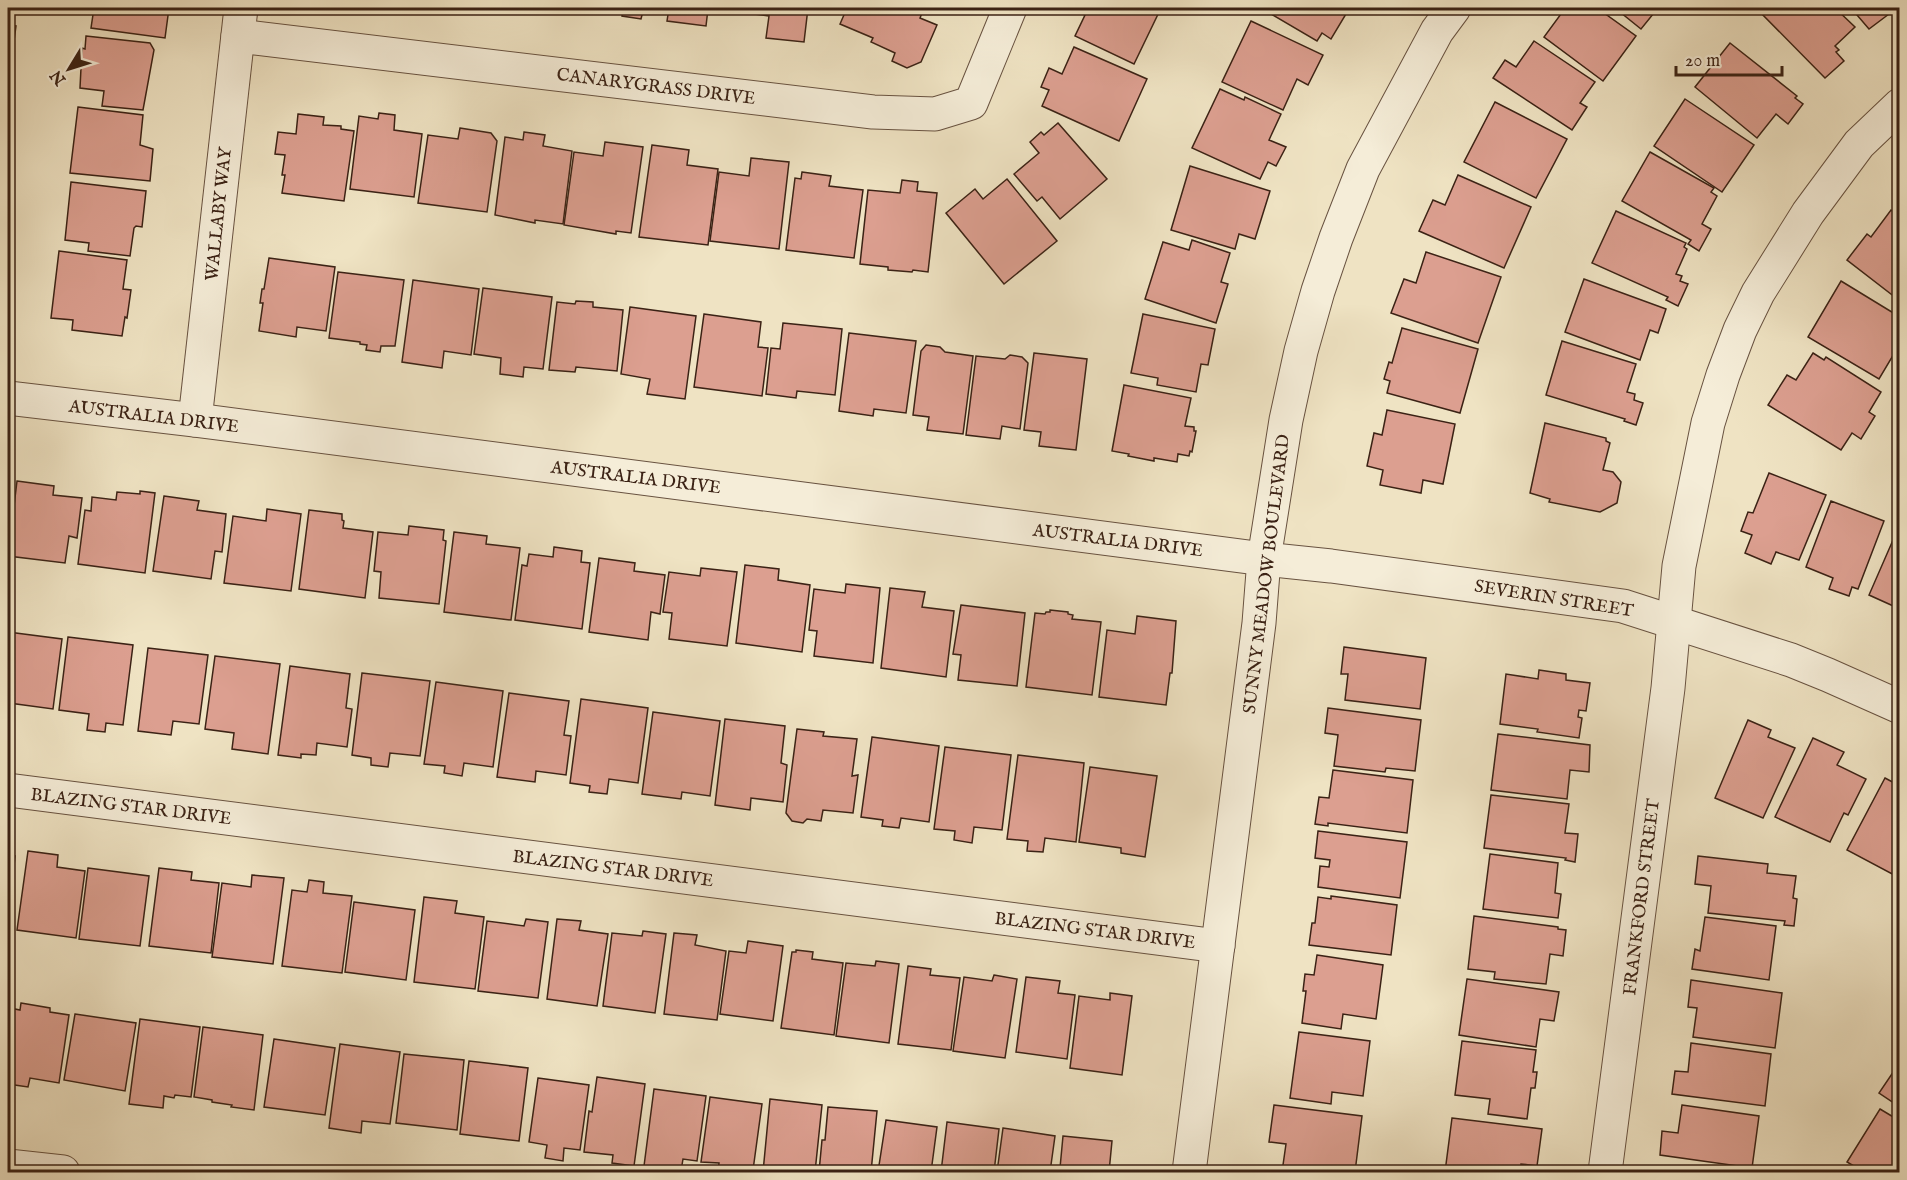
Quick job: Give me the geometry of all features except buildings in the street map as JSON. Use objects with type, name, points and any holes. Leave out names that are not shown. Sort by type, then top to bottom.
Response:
[{"type":"street","name":"CANARYGRASS DRIVE","points":[[239,22],[873,112],[935,114],[971,103],[1010,8]]},
{"type":"street","name":"SUNNY MEADOW BOULEVARD","points":[[1189,1173],[1259,623],[1264,559],[1286,420],[1301,351],[1336,238],[1363,169],[1437,31],[1454,8]]},
{"type":"street","name":"WALLABY WAY","points":[[195,420],[239,22]]},
{"type":"street","name":"FRANKFORD STREET","points":[[1605,1173],[1668,688],[1679,566],[1708,423],[1740,330],[1758,292],[1808,213],[1859,144],[1899,105]]},
{"type":"street","name":"AUSTRALIA DRIVE","points":[[8,398],[195,420],[1264,559]]},
{"type":"street","name":"SEVERIN STREET","points":[[1264,559],[1343,567],[1623,606],[1791,660],[1899,707]]},
{"type":"street","name":"BLAZING STAR DRIVE","points":[[8,790],[1218,946]]},
{"type":"street","points":[[8,1166],[63,1173]]}]
